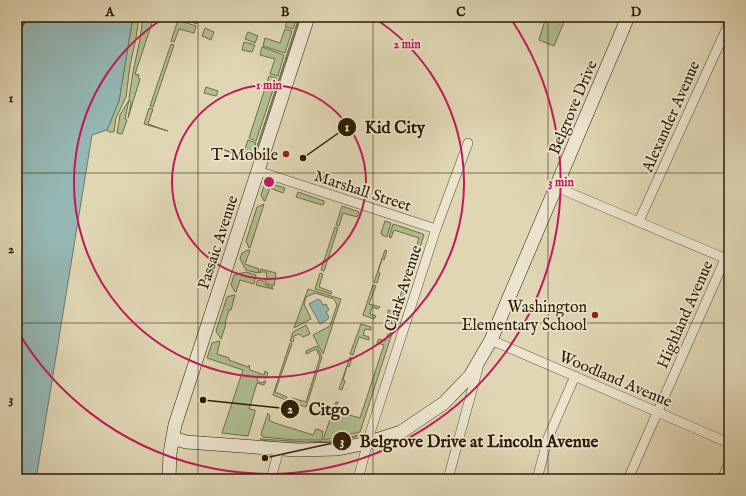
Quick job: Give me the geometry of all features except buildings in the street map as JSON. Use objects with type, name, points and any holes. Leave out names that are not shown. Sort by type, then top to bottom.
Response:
[{"type":"street","name":"Passaic Avenue","points":[[170,479],[170,453],[178,418],[308,17]]},
{"type":"street","name":"Belgrove Drive","points":[[173,438],[186,442],[279,449],[338,449],[367,443],[400,432],[444,404],[470,376],[491,340],[628,17]]},
{"type":"street","points":[[722,17],[729,22]]},
{"type":"street","name":"Alexander Avenue","points":[[638,222],[729,22]]},
{"type":"street","name":"Clark Avenue","points":[[358,479],[367,443],[436,229],[468,143]]},
{"type":"street","name":"Marshall Street","points":[[258,171],[436,229]]},
{"type":"street","points":[[556,187],[638,222],[728,256]]},
{"type":"street","name":"Highland Avenue","points":[[628,479],[728,256]]},
{"type":"street","name":"Woodland Avenue","points":[[491,340],[729,443]]},
{"type":"street","points":[[448,479],[482,356]]},
{"type":"street","points":[[537,479],[548,438],[575,376]]},
{"type":"street","points":[[271,479],[279,449]]},
{"type":"street","points":[[722,479],[729,463]]},
{"type":"green space","points":[[133,17],[139,17],[126,97],[116,118],[114,132],[109,132],[107,130],[119,101]]},
{"type":"green space","points":[[143,17],[154,17],[135,74],[139,75],[138,78],[140,79],[128,118],[131,103],[129,98]]},
{"type":"green space","points":[[179,17],[199,17],[197,24]]},
{"type":"green space","points":[[289,17],[297,17],[293,29],[285,27]]},
{"type":"green space","points":[[300,17],[254,157],[254,156]]},
{"type":"green space","points":[[546,17],[566,17],[554,46],[539,40]]},
{"type":"green space","points":[[178,20],[196,26],[194,33],[179,29],[174,42],[171,41]]},
{"type":"green space","points":[[205,28],[214,32],[211,40],[202,36]]},
{"type":"green space","points":[[285,29],[292,31],[285,53],[263,46],[265,38],[280,43]]},
{"type":"green space","points":[[248,32],[258,36],[255,43],[245,39]]},
{"type":"green space","points":[[244,42],[255,45],[252,52],[242,50]]},
{"type":"green space","points":[[171,44],[174,45],[153,107],[150,106]]},
{"type":"green space","points":[[262,47],[284,55],[278,76],[270,74],[275,59],[260,55]]},
{"type":"green space","points":[[269,76],[277,78],[256,141],[249,138]]},
{"type":"green space","points":[[206,87],[218,91],[216,96],[204,93]]},
{"type":"green space","points":[[129,100],[125,119],[127,120],[122,134],[117,133],[120,115]]},
{"type":"green space","points":[[149,108],[153,109],[148,124],[168,131],[144,124]]},
{"type":"green space","points":[[248,140],[256,143],[250,159],[221,149],[243,155]]},
{"type":"green space","points":[[265,182],[285,188],[283,193],[270,188],[264,201],[261,195]]},
{"type":"green space","points":[[298,192],[324,201],[324,204],[322,205],[296,197]]},
{"type":"green space","points":[[264,204],[249,248],[246,241],[257,207]]},
{"type":"green space","points":[[342,206],[359,212],[357,217],[343,213],[339,226],[336,225]]},
{"type":"green space","points":[[385,221],[391,223],[387,237],[381,233]]},
{"type":"green space","points":[[393,224],[424,235],[360,432],[324,440],[336,402],[338,402],[335,411],[360,418],[384,345],[377,343],[378,340],[385,341],[394,324],[391,323],[393,316],[388,314],[388,310],[395,312],[419,238],[394,230],[391,238],[389,237]]},
{"type":"green space","points":[[335,227],[338,228],[324,271],[321,270]]},
{"type":"green space","points":[[250,250],[245,264],[259,269],[258,273],[246,270],[240,259],[242,253]]},
{"type":"green space","points":[[385,250],[387,251],[384,260],[382,259],[378,272],[380,273],[377,283],[374,282]]},
{"type":"green space","points":[[261,269],[276,273],[274,286],[267,284],[264,279],[267,278],[266,272],[259,273]]},
{"type":"green space","points":[[246,272],[256,275],[254,284],[240,280],[235,292],[231,285],[234,275]]},
{"type":"green space","points":[[320,273],[323,274],[319,287],[332,292],[331,294],[315,289]]},
{"type":"green space","points":[[258,280],[262,280],[266,285],[273,289],[256,285]]},
{"type":"green space","points":[[373,285],[376,286],[369,304],[380,307],[378,309],[372,307],[370,314],[376,316],[374,319],[363,315]]},
{"type":"green space","points":[[308,289],[341,299],[323,354],[313,335],[330,326],[337,305],[334,299],[315,293],[306,297],[304,304],[311,319],[294,328]]},
{"type":"green space","points":[[235,295],[221,339],[216,331],[227,297]]},
{"type":"green space","points":[[361,324],[371,327],[371,330],[365,329],[363,335],[369,337],[369,340],[359,337],[353,355],[350,354]]},
{"type":"green space","points":[[306,325],[310,334],[303,337],[299,334],[294,336],[293,342],[290,341],[293,332]]},
{"type":"green space","points":[[220,341],[217,354],[248,367],[249,365],[250,370],[264,375],[265,371],[268,373],[266,378],[258,376],[257,381],[263,383],[266,381],[264,385],[257,383],[249,409],[255,410],[255,412],[248,436],[222,433],[243,370],[207,358],[212,343]]},
{"type":"green space","points":[[290,343],[292,344],[275,392],[287,397],[286,400],[273,395]]},
{"type":"green space","points":[[317,346],[322,357],[306,407],[290,402],[292,398],[306,402],[320,357],[316,349],[306,354],[306,351]]},
{"type":"green space","points":[[350,357],[352,358],[349,367],[347,366],[342,390],[339,389]]},
{"type":"green space","points":[[268,413],[270,416],[269,420],[275,423],[313,435],[316,429],[323,431],[322,440],[295,440],[263,437],[261,434]]},
{"type":"green space","points":[[359,435],[340,441],[326,443],[281,443],[260,439],[307,442],[331,441]]},
{"type":"water","points":[[17,17],[133,17],[119,101],[107,130],[92,135],[36,479],[17,479]]},
{"type":"water","points":[[318,299],[323,305],[326,304],[329,310],[326,312],[329,317],[328,319],[320,324],[309,304]]},
{"type":"place","name":"T-Mobile","points":[[286,154]]},
{"type":"place","name":"Kid City","points":[[303,158]]},
{"type":"place","name":"Washington Elementary School","points":[[595,315]]},
{"type":"place","name":"Citgo","points":[[203,400]]},
{"type":"place","name":"Belgrove Drive at Lincoln Avenue","points":[[265,458]]}]
